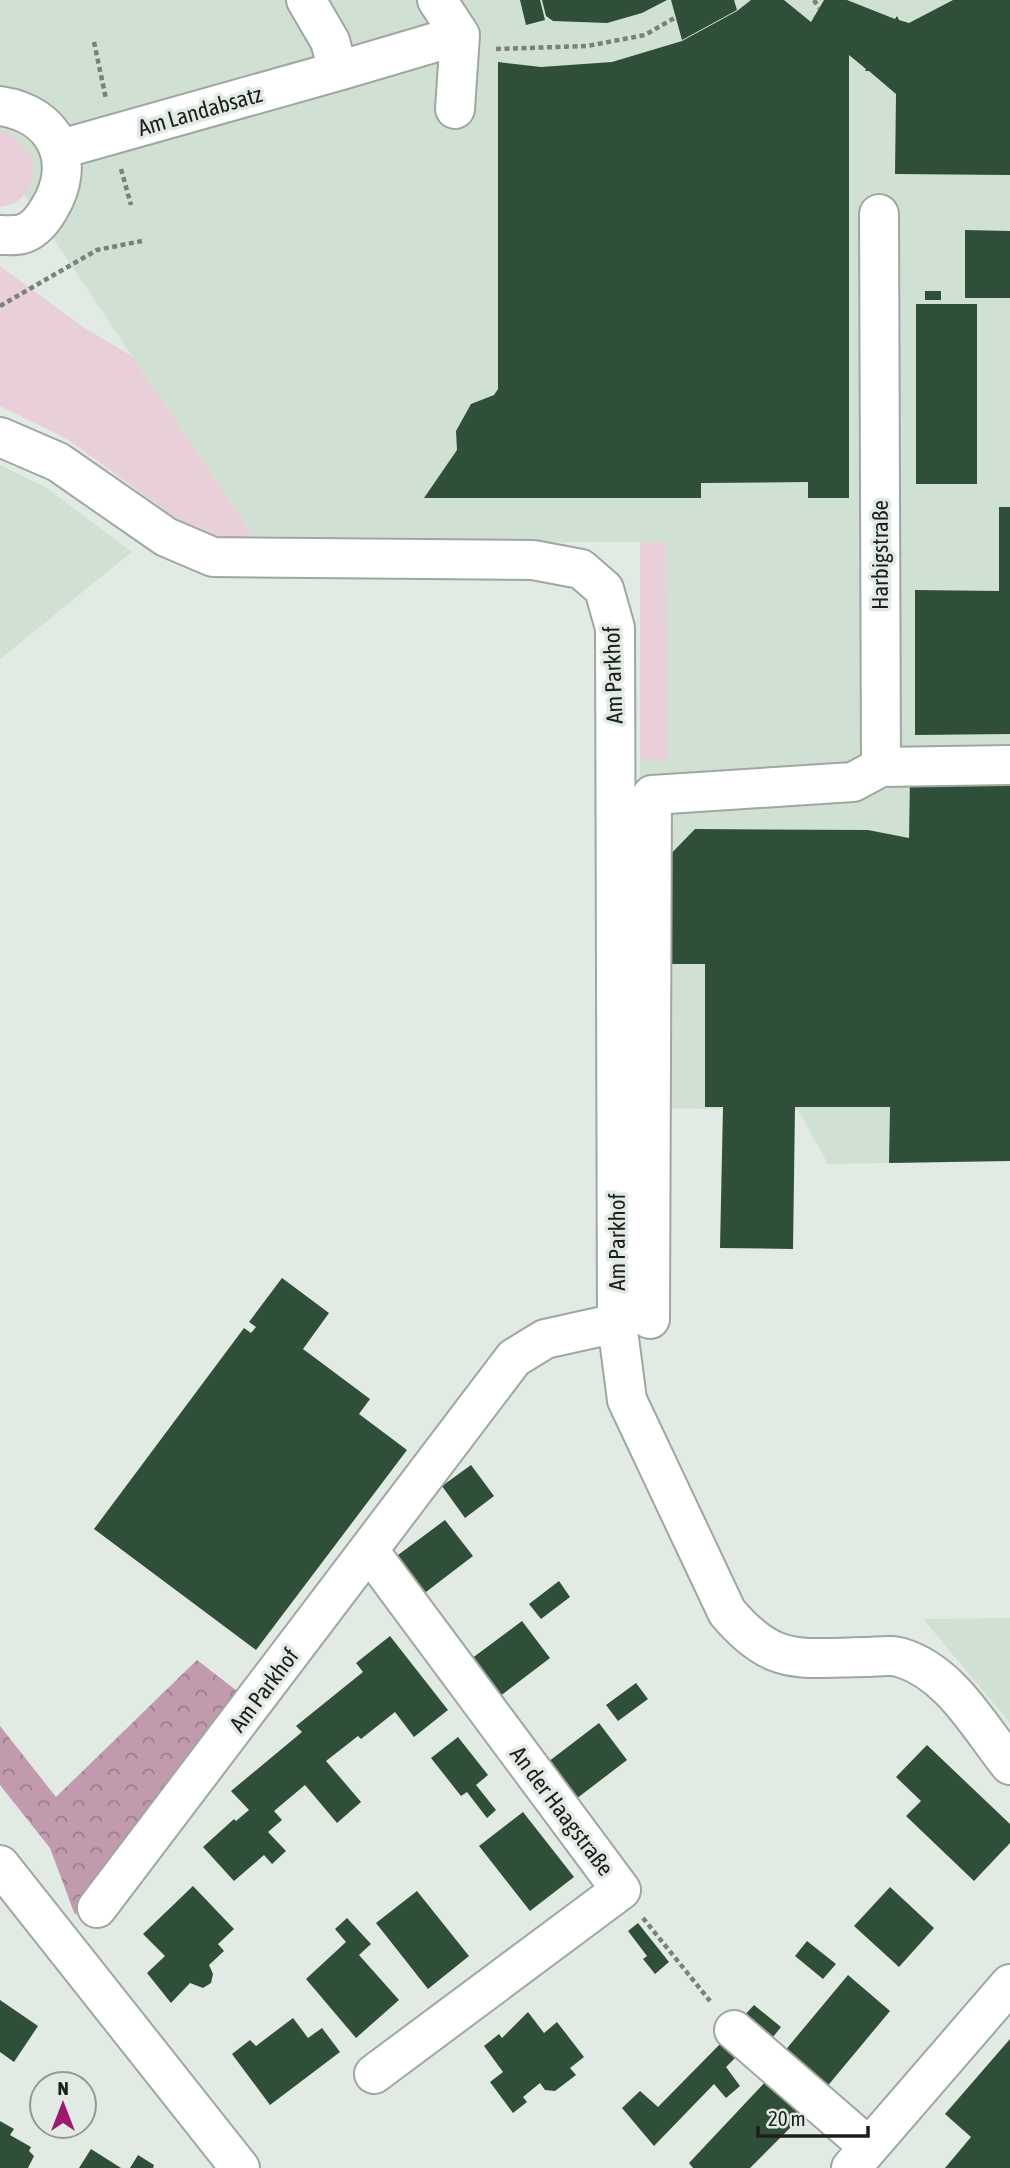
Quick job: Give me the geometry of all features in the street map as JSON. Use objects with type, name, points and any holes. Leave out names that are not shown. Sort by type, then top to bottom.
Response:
[{"type":"street","points":[[306,0],[330,41],[338,71]]},
{"type":"street","points":[[437,0],[474,43],[455,110]]},
{"type":"street","name":"Am Landabsatz","points":[[61,149],[338,71],[474,43]]},
{"type":"street","points":[[0,106],[33,117],[50,133],[61,149],[61,180],[55,199],[42,221],[24,234],[0,236]]},
{"type":"street","name":"Harbigstraße","points":[[879,214],[881,767]]},
{"type":"street","name":"Am Parkhof","points":[[0,437],[58,462],[166,537],[213,557],[533,560],[580,569],[604,589],[615,628],[633,1321],[627,1400],[727,1612],[748,1637],[773,1653],[814,1658],[901,1657],[942,1679],[1010,1765]]},
{"type":"street","points":[[633,1321],[652,795],[853,782],[881,767],[1010,765]]},
{"type":"street","name":"Am Parkhof","points":[[97,1908],[370,1552],[514,1358],[545,1339],[633,1321]]},
{"type":"street","name":"An der Haagstraße","points":[[370,1552],[621,1890],[374,2074]]},
{"type":"street","points":[[0,1865],[240,2168]]},
{"type":"street","points":[[734,2030],[860,2157],[1010,1984]]},
{"type":"path","points":[[814,0],[819,8]]},
{"type":"path","points":[[474,43],[587,46],[645,35],[676,18]]},
{"type":"path","points":[[0,306],[97,250],[142,241]]},
{"type":"path","points":[[621,1890],[734,2030]]},
{"type":"shaded area","points":[[0,0],[1010,0],[1010,1161],[828,1164],[798,1110],[642,1108],[640,759],[666,761],[665,542],[257,542],[0,159]]},
{"type":"shaded area","points":[[0,131],[6,131],[32,155],[33,165],[31,182],[24,196],[10,205],[0,207]]},
{"type":"shaded area","points":[[0,266],[86,329],[132,356],[257,542],[207,541],[67,439],[0,406]]},
{"type":"shaded area","points":[[0,465],[45,487],[132,552],[0,659]]},
{"type":"shaded area","points":[[640,542],[666,542],[667,761],[640,759]]},
{"type":"shaded area","points":[[1010,1618],[1010,1723],[923,1619]]},
{"type":"green space","points":[[197,1660],[241,1694],[75,1915],[50,1848],[0,1785],[0,1726],[56,1797]]},
{"type":"building","points":[[520,0],[540,0],[545,20],[526,25]]},
{"type":"building","points":[[542,0],[667,0],[642,13],[607,23],[553,21],[546,16]]},
{"type":"building","points":[[671,0],[734,0],[737,10],[682,40]]},
{"type":"building","points":[[751,0],[784,0],[811,22],[824,0],[847,0],[895,19],[897,16],[899,20],[909,23],[953,0],[1010,0],[1010,175],[895,174],[896,94],[849,55],[849,498],[808,498],[808,482],[701,483],[701,498],[424,498],[457,450],[456,431],[471,404],[494,395],[498,389],[498,62],[541,67],[612,62],[682,41],[737,11]]},
{"type":"building","points":[[965,230],[1010,231],[1010,298],[965,298]]},
{"type":"building","points":[[925,291],[941,291],[941,300],[925,300]]},
{"type":"building","points":[[916,304],[977,304],[977,484],[916,484]]},
{"type":"building","points":[[999,507],[1010,507],[1010,734],[915,735],[915,590],[999,591]]},
{"type":"building","points":[[910,778],[1010,780],[1010,1161],[889,1163],[890,1107],[795,1107],[793,1249],[720,1248],[723,1107],[705,1107],[705,964],[663,964],[663,862],[695,829],[868,830],[909,838]]},
{"type":"building","points":[[282,1278],[329,1313],[303,1349],[370,1399],[359,1414],[407,1450],[256,1650],[94,1529],[244,1328],[251,1333],[256,1327],[249,1322]]},
{"type":"building","points":[[471,1465],[494,1496],[465,1518],[442,1486]]},
{"type":"building","points":[[445,1520],[473,1556],[422,1595],[394,1558]]},
{"type":"building","points":[[559,1581],[570,1597],[541,1619],[529,1604]]},
{"type":"building","points":[[522,1621],[550,1658],[499,1697],[471,1659]]},
{"type":"building","points":[[390,1636],[448,1710],[414,1737],[395,1712],[361,1739],[358,1736],[326,1761],[361,1802],[337,1823],[305,1785],[274,1811],[282,1820],[268,1832],[286,1851],[272,1864],[264,1855],[234,1881],[203,1847],[234,1819],[236,1821],[249,1810],[231,1791],[302,1732],[296,1726],[363,1672],[356,1663]]},
{"type":"building","points":[[636,1683],[648,1699],[618,1721],[606,1705]]},
{"type":"building","points":[[599,1723],[627,1760],[576,1799],[548,1762]]},
{"type":"building","points":[[458,1737],[488,1775],[476,1785],[496,1810],[487,1818],[467,1792],[461,1796],[431,1758]]},
{"type":"building","points":[[927,1745],[1010,1824],[1010,1843],[974,1881],[906,1816],[921,1801],[896,1777]]},
{"type":"building","points":[[523,1812],[574,1877],[530,1911],[479,1846]]},
{"type":"building","points":[[193,1886],[234,1929],[218,1944],[224,1951],[209,1965],[213,1974],[211,1983],[203,1988],[190,1983],[171,2003],[147,1973],[165,1956],[143,1934]]},
{"type":"building","points":[[890,1887],[934,1928],[899,1967],[854,1926]]},
{"type":"building","points":[[417,1891],[469,1956],[428,1989],[376,1923]]},
{"type":"building","points":[[347,1918],[371,1944],[359,1955],[399,2000],[356,2038],[306,1979],[346,1942],[335,1929]]},
{"type":"building","points":[[638,1923],[669,1962],[655,1974],[643,1959],[647,1956],[628,1931]]},
{"type":"building","points":[[807,1941],[836,1964],[823,1979],[795,1956]]},
{"type":"building","points":[[848,1975],[890,2011],[825,2089],[783,2053]]},
{"type":"building","points":[[0,2000],[38,2026],[14,2062],[0,2052]]},
{"type":"building","points":[[754,2005],[781,2027],[769,2042],[741,2019]]},
{"type":"building","points":[[528,2012],[544,2033],[557,2022],[584,2057],[570,2068],[576,2075],[555,2091],[545,2090],[540,2083],[523,2097],[527,2102],[513,2113],[490,2082],[503,2072],[484,2046],[499,2034],[502,2038]]},
{"type":"building","points":[[293,2018],[308,2038],[322,2028],[340,2052],[270,2105],[232,2054],[250,2040],[256,2046]]},
{"type":"building","points":[[1010,2039],[1010,2168],[945,2168],[971,2137],[945,2114]]},
{"type":"building","points":[[722,2042],[737,2056],[726,2067],[740,2086],[726,2098],[714,2084],[654,2146],[622,2108],[640,2091],[658,2107]]},
{"type":"building","points":[[767,2080],[803,2115],[750,2168],[693,2168],[689,2163]]},
{"type":"building","points":[[0,2121],[14,2129],[10,2135],[31,2147],[29,2151],[34,2156],[28,2168],[0,2168]]},
{"type":"building","points":[[91,2149],[121,2168],[79,2168]]},
{"type":"building","points":[[138,2155],[154,2165],[153,2168],[130,2168]]}]
